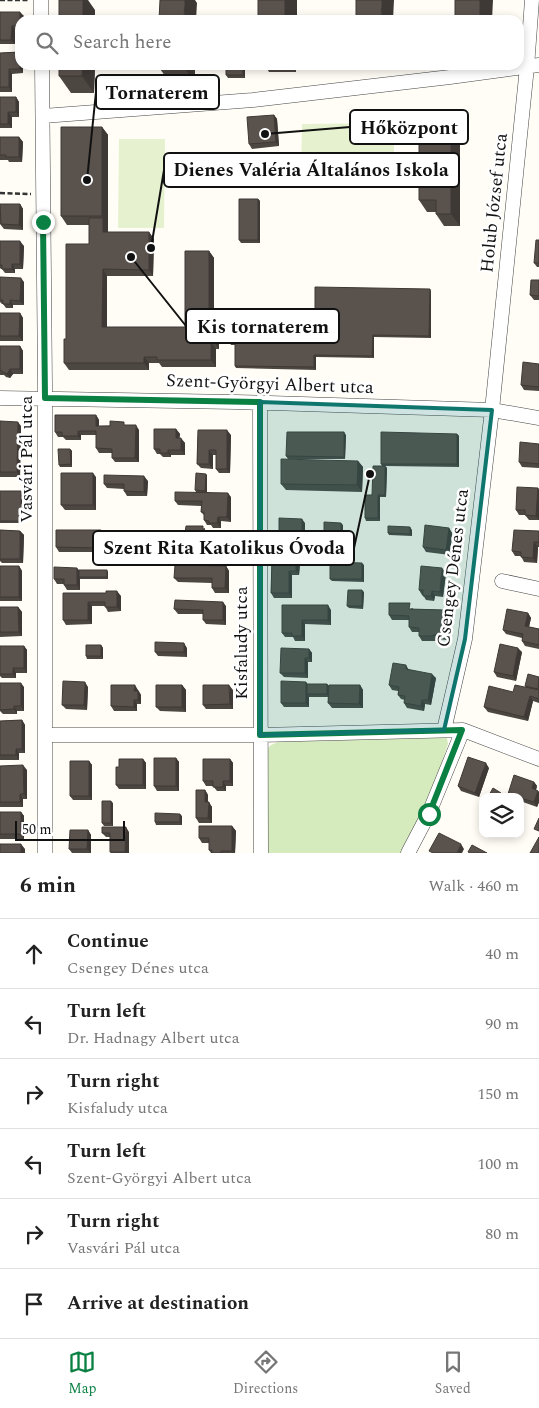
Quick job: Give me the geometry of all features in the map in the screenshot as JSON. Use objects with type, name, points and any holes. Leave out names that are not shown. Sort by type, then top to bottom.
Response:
[{"type":"street","points":[[41,0],[41,15]]},
{"type":"street","name":"Holub József utca","points":[[492,410],[533,66],[532,0]]},
{"type":"street","name":"Vasvári Pál utca","points":[[42,70],[45,398],[45,853]]},
{"type":"street","points":[[43,116],[253,100],[503,70]]},
{"type":"street","name":"Szent-Györgyi Albert utca","points":[[0,398],[260,402],[492,410],[539,418]]},
{"type":"street","name":"Kisfaludy utca","points":[[260,402],[260,853]]},
{"type":"street","name":"Csengey Dénes utca","points":[[444,730],[465,639],[492,410]]},
{"type":"street","points":[[502,581],[539,589]]},
{"type":"street","points":[[45,735],[260,735],[462,730],[539,759]]},
{"type":"street","points":[[408,853],[429,814],[462,730]]},
{"type":"path","points":[[0,193],[43,194]]},
{"type":"highlighted area","points":[[260,402],[492,410],[465,639],[444,730],[260,735]]},
{"type":"green space","points":[[394,123],[394,172],[301,172],[302,124]]},
{"type":"green space","points":[[119,139],[165,139],[164,228],[118,228]]},
{"type":"green space","points":[[447,738],[448,744],[435,783],[403,853],[267,853],[267,749],[271,745],[278,742]]},
{"type":"building","points":[[59,0],[83,0],[83,15],[59,15]]},
{"type":"building","points":[[160,0],[185,0],[184,15],[159,15]]},
{"type":"building","points":[[258,0],[285,0],[285,15],[258,15]]},
{"type":"building","points":[[356,0],[382,0],[381,15],[356,15]]},
{"type":"building","points":[[455,0],[480,0],[480,15],[455,15]]},
{"type":"building","points":[[0,12],[20,12],[20,15],[15,15],[15,26],[12,26],[11,40],[0,40]]},
{"type":"building","points":[[15,52],[15,69],[9,69],[9,87],[0,87],[0,53]]},
{"type":"building","points":[[59,70],[83,70],[82,76],[59,76]]},
{"type":"building","points":[[226,70],[243,70],[243,75],[226,75]]},
{"type":"building","points":[[0,97],[16,97],[16,112],[8,112],[8,124],[0,124]]},
{"type":"building","points":[[274,115],[276,142],[249,144],[247,117]]},
{"type":"building","points":[[419,116],[435,116],[435,128],[451,128],[451,214],[436,214],[436,200],[419,200]]},
{"type":"building","points":[[61,127],[102,127],[102,216],[61,216]]},
{"type":"building","points":[[0,137],[19,137],[19,157],[0,155]]},
{"type":"building","points":[[239,199],[258,199],[258,240],[239,240]]},
{"type":"building","points":[[0,204],[20,204],[19,225],[1,224]]},
{"type":"building","points":[[89,218],[103,218],[103,232],[149,232],[149,270],[103,269],[102,327],[185,327],[185,251],[209,251],[209,327],[214,327],[214,342],[211,342],[211,360],[157,360],[157,357],[144,357],[144,363],[64,363],[64,339],[66,339],[66,244],[89,244]]},
{"type":"building","points":[[536,240],[539,240],[539,263],[534,263]]},
{"type":"building","points":[[0,241],[20,241],[20,264],[12,264],[12,269],[2,269],[2,265],[0,265]]},
{"type":"building","points":[[0,277],[21,278],[20,301],[10,300],[10,304],[3,304],[3,300],[0,300]]},
{"type":"building","points":[[531,280],[539,280],[539,296],[530,295]]},
{"type":"building","points":[[315,287],[430,289],[429,336],[373,335],[372,356],[314,355],[314,367],[235,366],[235,343],[230,343],[230,331],[315,332]]},
{"type":"building","points":[[0,313],[20,313],[19,336],[0,336]]},
{"type":"building","points":[[0,346],[20,346],[20,369],[10,369],[7,374],[0,370]]},
{"type":"building","points":[[523,362],[539,364],[539,387],[521,385]]},
{"type":"building","points":[[55,415],[96,415],[96,426],[110,426],[110,421],[124,422],[124,425],[136,425],[135,458],[112,458],[112,449],[96,448],[96,431],[78,431],[78,436],[62,436],[62,432],[55,432]]},
{"type":"building","points":[[0,421],[18,422],[17,472],[0,472]]},
{"type":"building","points":[[154,429],[176,429],[176,438],[181,438],[181,450],[168,450],[168,453],[160,453],[160,449],[154,449]]},
{"type":"building","points":[[198,430],[227,430],[227,469],[216,469],[216,450],[209,450],[209,464],[197,464]]},
{"type":"building","points":[[287,432],[344,432],[344,457],[286,456]]},
{"type":"building","points":[[381,432],[457,434],[457,464],[381,464]]},
{"type":"building","points":[[520,442],[539,444],[539,464],[519,462]]},
{"type":"building","points":[[58,449],[70,449],[71,464],[59,465]]},
{"type":"building","points":[[281,459],[358,461],[357,485],[281,484]]},
{"type":"building","points":[[373,466],[385,466],[385,495],[378,495],[378,518],[365,518],[365,495],[372,495]]},
{"type":"building","points":[[61,473],[93,473],[93,505],[61,505]]},
{"type":"building","points":[[196,473],[206,474],[205,491],[195,490]]},
{"type":"building","points":[[104,475],[144,476],[144,492],[124,491],[124,484],[104,484]]},
{"type":"building","points":[[517,487],[538,488],[536,516],[525,515],[525,510],[516,510]]},
{"type":"building","points":[[0,491],[21,491],[21,521],[0,521]]},
{"type":"building","points":[[175,492],[228,493],[227,517],[218,517],[217,523],[209,523],[209,521],[204,520],[204,512],[201,512],[202,501],[175,501]]},
{"type":"building","points":[[279,518],[302,519],[302,543],[279,542]]},
{"type":"building","points":[[324,522],[341,523],[341,532],[324,532]]},
{"type":"building","points":[[425,525],[449,528],[446,550],[423,547]]},
{"type":"building","points":[[186,526],[203,526],[203,533],[185,533]]},
{"type":"building","points":[[388,526],[410,527],[410,534],[388,533]]},
{"type":"building","points":[[0,530],[20,531],[20,559],[0,559]]},
{"type":"building","points":[[56,530],[101,530],[101,548],[56,547]]},
{"type":"building","points":[[514,530],[539,531],[539,542],[534,542],[533,558],[521,557],[521,552],[512,551]]},
{"type":"building","points":[[272,559],[296,559],[296,571],[289,571],[289,593],[271,593]]},
{"type":"building","points":[[330,562],[362,563],[362,579],[330,579]]},
{"type":"building","points":[[175,565],[226,566],[225,588],[212,588],[212,578],[174,578]]},
{"type":"building","points":[[0,566],[19,566],[19,597],[0,597]]},
{"type":"building","points":[[421,566],[442,568],[440,592],[432,591],[431,596],[423,596],[423,590],[419,590]]},
{"type":"building","points":[[54,567],[77,568],[77,585],[64,585],[64,579],[54,579]]},
{"type":"building","points":[[79,570],[107,570],[107,577],[79,577]]},
{"type":"building","points":[[348,590],[362,590],[362,606],[347,606]]},
{"type":"building","points":[[106,591],[117,591],[117,607],[105,607],[105,602],[88,602],[88,620],[63,620],[63,593],[106,593]]},
{"type":"building","points":[[175,600],[223,602],[223,620],[203,620],[203,610],[174,609]]},
{"type":"building","points":[[389,603],[410,603],[409,609],[444,610],[443,635],[419,636],[419,628],[409,627],[409,616],[389,615]]},
{"type":"building","points":[[282,605],[328,605],[328,620],[302,620],[302,636],[282,633]]},
{"type":"building","points":[[0,607],[18,607],[19,632],[0,632]]},
{"type":"building","points":[[507,609],[528,613],[525,626],[539,629],[539,645],[522,641],[523,634],[503,630]]},
{"type":"building","points":[[155,642],[184,643],[184,652],[155,652]]},
{"type":"building","points":[[500,644],[518,648],[513,676],[494,672]]},
{"type":"building","points":[[86,645],[101,645],[101,656],[86,656]]},
{"type":"building","points":[[0,646],[24,646],[24,668],[13,668],[13,674],[0,674]]},
{"type":"building","points":[[281,648],[309,649],[309,658],[305,658],[305,673],[280,673]]},
{"type":"building","points":[[393,663],[406,665],[406,669],[432,674],[428,700],[422,700],[421,706],[404,703],[405,696],[398,695],[399,687],[389,685]]},
{"type":"building","points":[[528,674],[539,677],[538,689],[525,686]]},
{"type":"building","points":[[63,681],[85,682],[84,705],[62,705]]},
{"type":"building","points":[[281,681],[306,682],[306,703],[281,703]]},
{"type":"building","points":[[0,683],[21,683],[21,706],[14,706],[14,709],[0,710]]},
{"type":"building","points":[[307,684],[327,684],[327,694],[307,694]]},
{"type":"building","points":[[111,685],[135,685],[134,691],[138,691],[138,700],[134,700],[134,707],[111,706]]},
{"type":"building","points":[[156,685],[182,685],[182,707],[156,707]]},
{"type":"building","points":[[203,685],[229,685],[230,704],[203,705]]},
{"type":"building","points":[[329,685],[360,685],[359,704],[328,703]]},
{"type":"building","points":[[515,685],[539,690],[539,699],[530,696],[524,717],[484,707],[489,686],[513,692]]},
{"type":"building","points":[[22,720],[22,749],[16,749],[16,755],[0,755],[0,721]]},
{"type":"building","points":[[468,757],[486,763],[475,793],[458,786]]},
{"type":"building","points":[[154,758],[176,758],[176,786],[154,786]]},
{"type":"building","points":[[119,759],[143,759],[143,785],[116,785],[116,767],[119,767]]},
{"type":"building","points":[[203,759],[230,759],[230,781],[223,781],[223,787],[213,787],[213,781],[203,781]]},
{"type":"building","points":[[70,761],[89,761],[89,796],[70,796]]},
{"type":"building","points":[[23,765],[24,794],[20,794],[20,802],[0,802],[0,766]]},
{"type":"building","points":[[514,775],[534,782],[532,788],[538,791],[534,802],[524,799],[524,793],[508,793]]},
{"type":"building","points":[[493,788],[501,793],[490,793]]},
{"type":"building","points":[[196,790],[205,790],[205,802],[209,802],[208,818],[196,818]]},
{"type":"building","points":[[102,801],[111,801],[111,823],[102,823]]},
{"type":"building","points":[[0,812],[21,812],[21,834],[0,834]]},
{"type":"building","points":[[155,813],[180,814],[180,822],[155,822]]},
{"type":"building","points":[[539,818],[539,831],[534,829]]},
{"type":"building","points":[[199,826],[232,826],[232,851],[212,853],[212,850],[209,850],[209,838],[199,838]]},
{"type":"building","points":[[102,827],[126,827],[125,852],[110,852],[110,833],[102,833]]},
{"type":"building","points":[[70,830],[88,830],[87,849],[69,849]]},
{"type":"building","points":[[439,833],[461,844],[457,853],[433,853],[429,851]]},
{"type":"building","points":[[539,837],[539,853],[530,853]]},
{"type":"building","points":[[0,844],[21,844],[21,853],[0,853]]},
{"type":"building","points":[[472,845],[487,853],[468,852]]},
{"type":"place","name":"Hőközpont","points":[[265,134]]},
{"type":"place","name":"Tornaterem","points":[[87,180]]},
{"type":"place","name":"Dienes Valéria Általános Iskola","points":[[151,248]]},
{"type":"place","name":"Kis tornaterem","points":[[131,257]]},
{"type":"place","name":"Szent Rita Katolikus Óvoda","points":[[370,474]]},
{"type":"route","points":[[43,222],[45,398],[260,402],[260,735],[462,730],[429,814]]}]
